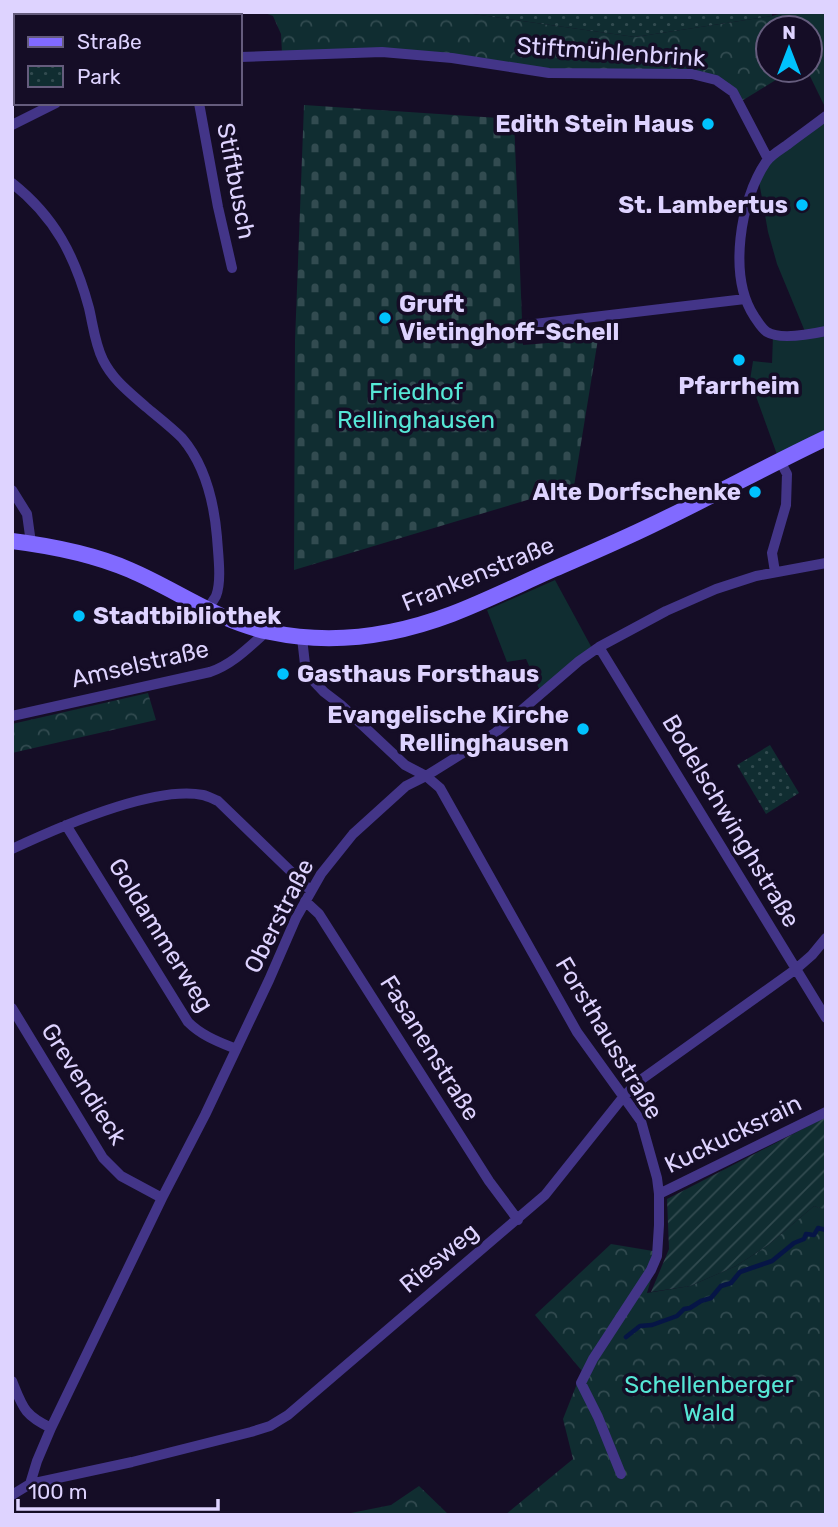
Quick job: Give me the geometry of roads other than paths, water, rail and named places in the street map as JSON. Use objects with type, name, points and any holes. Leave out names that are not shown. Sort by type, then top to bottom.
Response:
[{"type":"main road","name":"Frankenstraße","points":[[12,541],[105,560],[131,570],[229,620],[267,632],[302,638],[366,636],[452,614],[647,528],[826,438]]},
{"type":"street","name":"Stiftmühlenbrink","points":[[242,57],[382,52],[452,58],[548,73],[692,74],[716,79],[733,92],[768,159]]},
{"type":"street","points":[[12,125],[52,105]]},
{"type":"street","name":"Stiftbusch","points":[[199,105],[232,268]]},
{"type":"street","points":[[826,116],[768,159],[757,176],[744,217],[740,249],[740,275],[745,299],[764,331],[771,335],[801,335],[826,331]]},
{"type":"street","points":[[12,183],[31,198],[58,232],[72,259],[102,357],[109,370],[118,383],[182,439],[198,462],[214,507],[218,556],[218,586],[208,610]]},
{"type":"street","points":[[526,325],[745,299]]},
{"type":"street","points":[[775,572],[772,553],[786,505],[787,484],[787,474],[780,461]]},
{"type":"street","points":[[12,489],[27,514],[31,544]]},
{"type":"street","name":"Oberstraße","points":[[30,1485],[51,1428],[205,1115],[296,918],[327,866],[353,834],[407,786],[495,733],[599,647],[705,593],[748,578],[826,563]]},
{"type":"street","name":"Amselstraße","points":[[12,716],[211,672],[240,655],[267,632]]},
{"type":"street","name":"Forsthausstraße","points":[[302,638],[306,673],[405,765],[426,776],[440,788],[577,1032],[641,1121],[659,1194],[657,1256],[581,1383],[621,1474]]},
{"type":"street","name":"Bodelschwinghstraße","points":[[599,647],[826,1018]]},
{"type":"street","name":"Fasanenstraße","points":[[12,849],[66,825],[158,797],[204,795],[218,801],[308,895],[489,1181],[517,1220]]},
{"type":"street","name":"Goldammerweg","points":[[66,825],[188,1023],[205,1035],[236,1049]]},
{"type":"street","name":"Riesweg","points":[[12,1495],[30,1485],[270,1426],[288,1415],[545,1195],[624,1096],[642,1079],[796,969],[812,956],[826,938]]},
{"type":"street","name":"Grevendieck","points":[[12,1008],[103,1158],[121,1176],[162,1198]]},
{"type":"street","name":"Kuckucksrain","points":[[659,1194],[826,1112]]},
{"type":"street","points":[[12,1381],[24,1409],[51,1428]]},
{"type":"waterway","points":[[626,1337],[640,1326],[652,1325],[677,1316],[684,1309],[711,1298],[721,1286],[731,1283],[740,1272],[772,1261],[794,1243],[804,1239],[806,1234],[814,1235],[818,1228],[826,1230]]},
{"type":"place","name":"Edith Stein Haus","points":[[708,124]]},
{"type":"place","name":"St. Lambertus","points":[[802,205]]},
{"type":"place","name":"Gruft Vietinghoff-Schell","points":[[385,318]]},
{"type":"place","name":"Pfarrheim","points":[[739,360]]},
{"type":"place","name":"Alte Dorfschenke","points":[[755,492]]},
{"type":"place","name":"Stadtbibliothek","points":[[79,616]]},
{"type":"place","name":"Gasthaus Forsthaus","points":[[283,674]]},
{"type":"place","name":"Evangelische Kirche Rellinghausen","points":[[583,729]]},
{"type":"park label","name":"Friedhof Rellinghausen","points":[[416,406]]},
{"type":"park label","name":"Schellenberger Wald","points":[[709,1399]]}]
